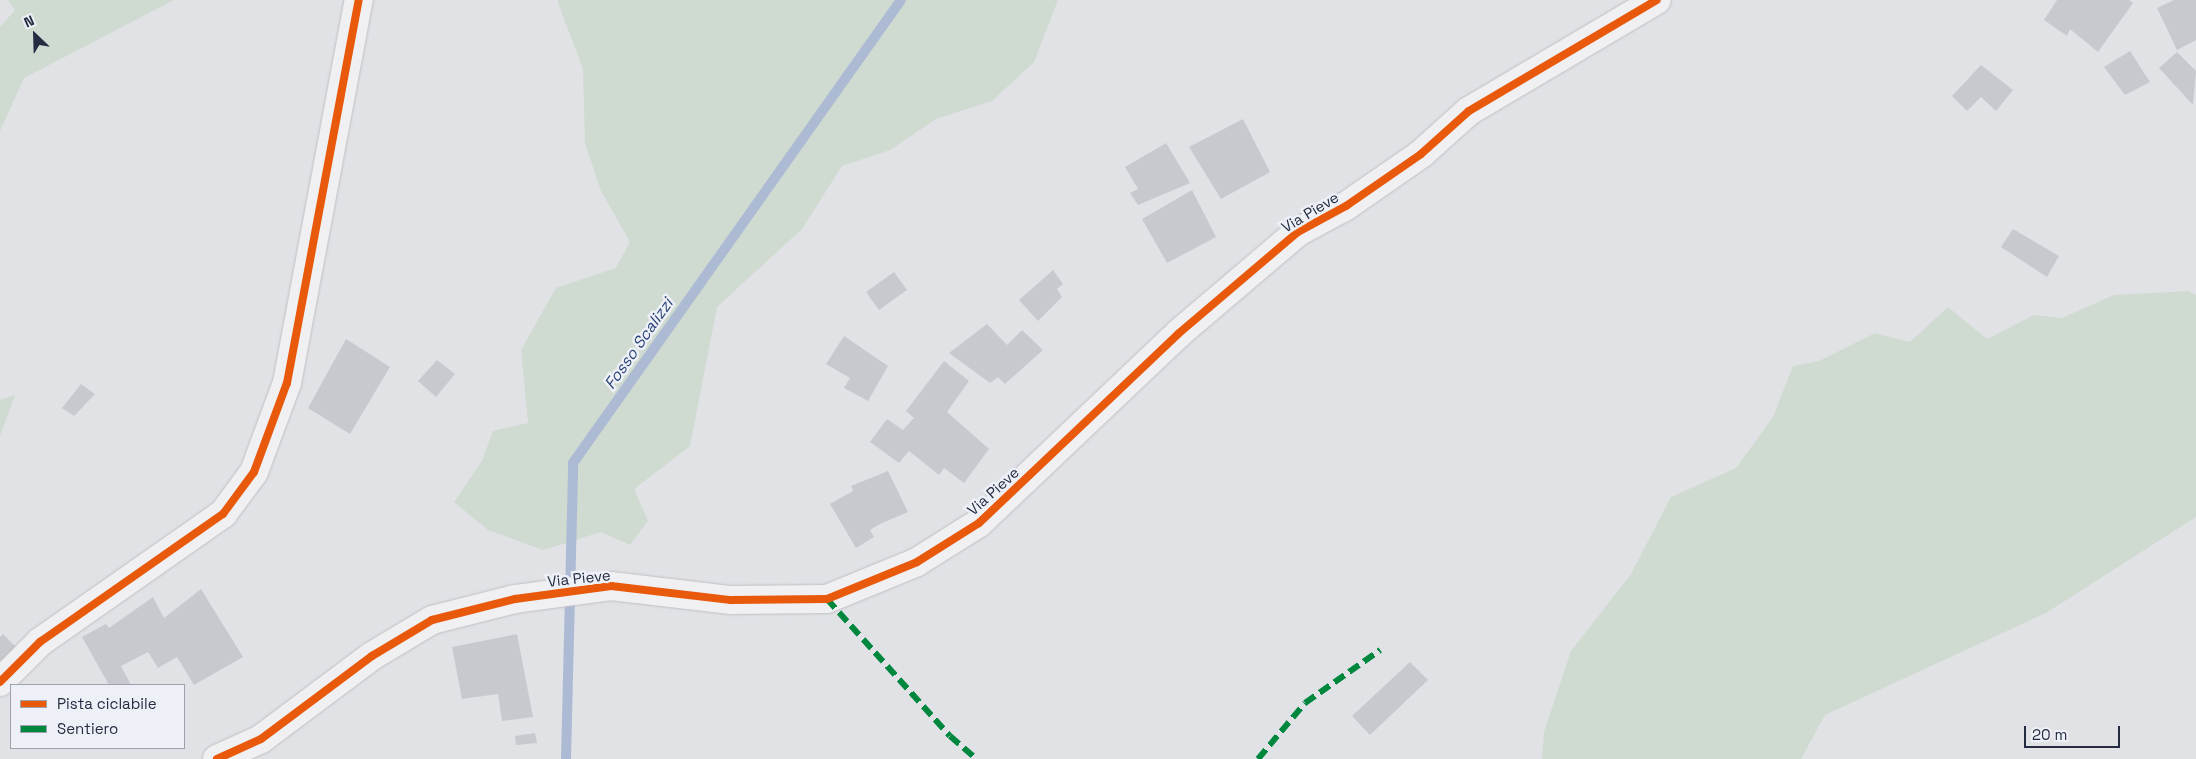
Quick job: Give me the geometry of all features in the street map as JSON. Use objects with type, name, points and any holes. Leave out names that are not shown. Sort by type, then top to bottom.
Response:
[{"type":"street","points":[[0,682],[40,642],[223,514],[254,472],[287,383],[359,0]]},
{"type":"street","name":"Via Pieve","points":[[217,759],[261,739],[372,656],[432,620],[515,599],[611,586],[730,600],[827,599],[917,562],[980,523],[1178,334],[1298,232],[1346,206],[1414,159],[1469,111],[1657,0]]},
{"type":"shaded area","points":[[8,0],[174,0],[24,78],[0,131],[0,27],[15,10]]},
{"type":"shaded area","points":[[557,0],[1058,0],[1034,62],[992,101],[936,119],[890,150],[842,166],[802,229],[717,307],[690,446],[634,489],[648,521],[630,545],[601,532],[543,550],[488,530],[454,502],[482,461],[493,431],[528,423],[521,350],[556,288],[616,268],[630,242],[601,191],[585,143],[583,69]]},
{"type":"shaded area","points":[[2188,291],[2196,295],[2196,517],[2046,613],[1825,715],[1801,759],[1542,759],[1544,732],[1571,651],[1631,574],[1671,497],[1736,468],[1773,417],[1793,366],[1819,361],[1875,333],[1910,342],[1948,307],[1987,339],[2034,315],[2062,318],[2114,295]]},
{"type":"shaded area","points":[[15,395],[0,436],[0,400]]},
{"type":"building","points":[[2057,0],[2129,0],[2133,3],[2098,52],[2070,29],[2067,36],[2044,20]]},
{"type":"building","points":[[2174,0],[2196,0],[2196,40],[2177,50],[2157,8]]},
{"type":"building","points":[[2130,51],[2150,82],[2125,95],[2104,67]]},
{"type":"building","points":[[2177,52],[2196,71],[2193,105],[2159,68]]},
{"type":"building","points":[[1981,65],[2013,90],[1996,111],[1981,97],[1967,111],[1952,96]]},
{"type":"building","points":[[1243,119],[1270,172],[1221,199],[1189,147]]},
{"type":"building","points":[[1166,143],[1190,183],[1138,205],[1130,193],[1138,189],[1125,167]]},
{"type":"building","points":[[1192,190],[1216,237],[1167,263],[1142,219]]},
{"type":"building","points":[[2013,229],[2059,256],[2047,277],[2001,247]]},
{"type":"building","points":[[1053,270],[1063,284],[1057,289],[1062,297],[1038,321],[1019,300]]},
{"type":"building","points":[[894,272],[907,290],[879,310],[866,292]]},
{"type":"building","points":[[987,324],[1007,345],[1022,330],[1043,350],[1005,384],[998,377],[990,383],[949,353]]},
{"type":"building","points":[[844,336],[888,366],[868,401],[844,388],[850,378],[826,364]]},
{"type":"building","points":[[346,339],[390,367],[350,434],[308,408]]},
{"type":"building","points":[[437,360],[455,374],[436,397],[418,381]]},
{"type":"building","points":[[944,361],[969,381],[947,412],[989,449],[964,483],[944,468],[939,475],[909,451],[899,463],[870,442],[887,419],[903,430],[914,418],[906,411]]},
{"type":"building","points":[[81,384],[95,394],[74,416],[62,408]]},
{"type":"building","points":[[888,471],[908,512],[870,530],[874,537],[856,548],[830,504],[853,491],[851,486]]},
{"type":"building","points":[[201,589],[243,657],[194,685],[177,657],[158,668],[148,652],[121,666],[130,684],[108,684],[82,637],[106,624],[109,628],[153,597],[164,618]]},
{"type":"building","points":[[3,634],[16,647],[0,666],[0,637]]},
{"type":"building","points":[[517,634],[533,717],[502,721],[498,694],[462,699],[452,647]]},
{"type":"building","points":[[1410,662],[1428,680],[1370,735],[1352,716]]},
{"type":"building","points":[[535,733],[537,743],[516,745],[515,736]]},
{"type":"waterway","name":"Fosso Scalizzi","points":[[566,759],[573,463],[901,0]]},
{"type":"marked path","points":[[827,599],[950,736],[976,759]]},
{"type":"marked path","points":[[1258,759],[1305,703],[1380,650]]},
{"type":"cycle path","points":[[0,682],[40,642],[223,514],[254,472],[287,383],[359,0]]},
{"type":"cycle path","points":[[217,759],[261,739],[372,656],[432,620],[515,599],[611,586],[731,600],[827,599],[917,562],[979,523],[1178,334],[1298,232],[1346,206],[1421,154],[1469,111],[1657,0]]}]
